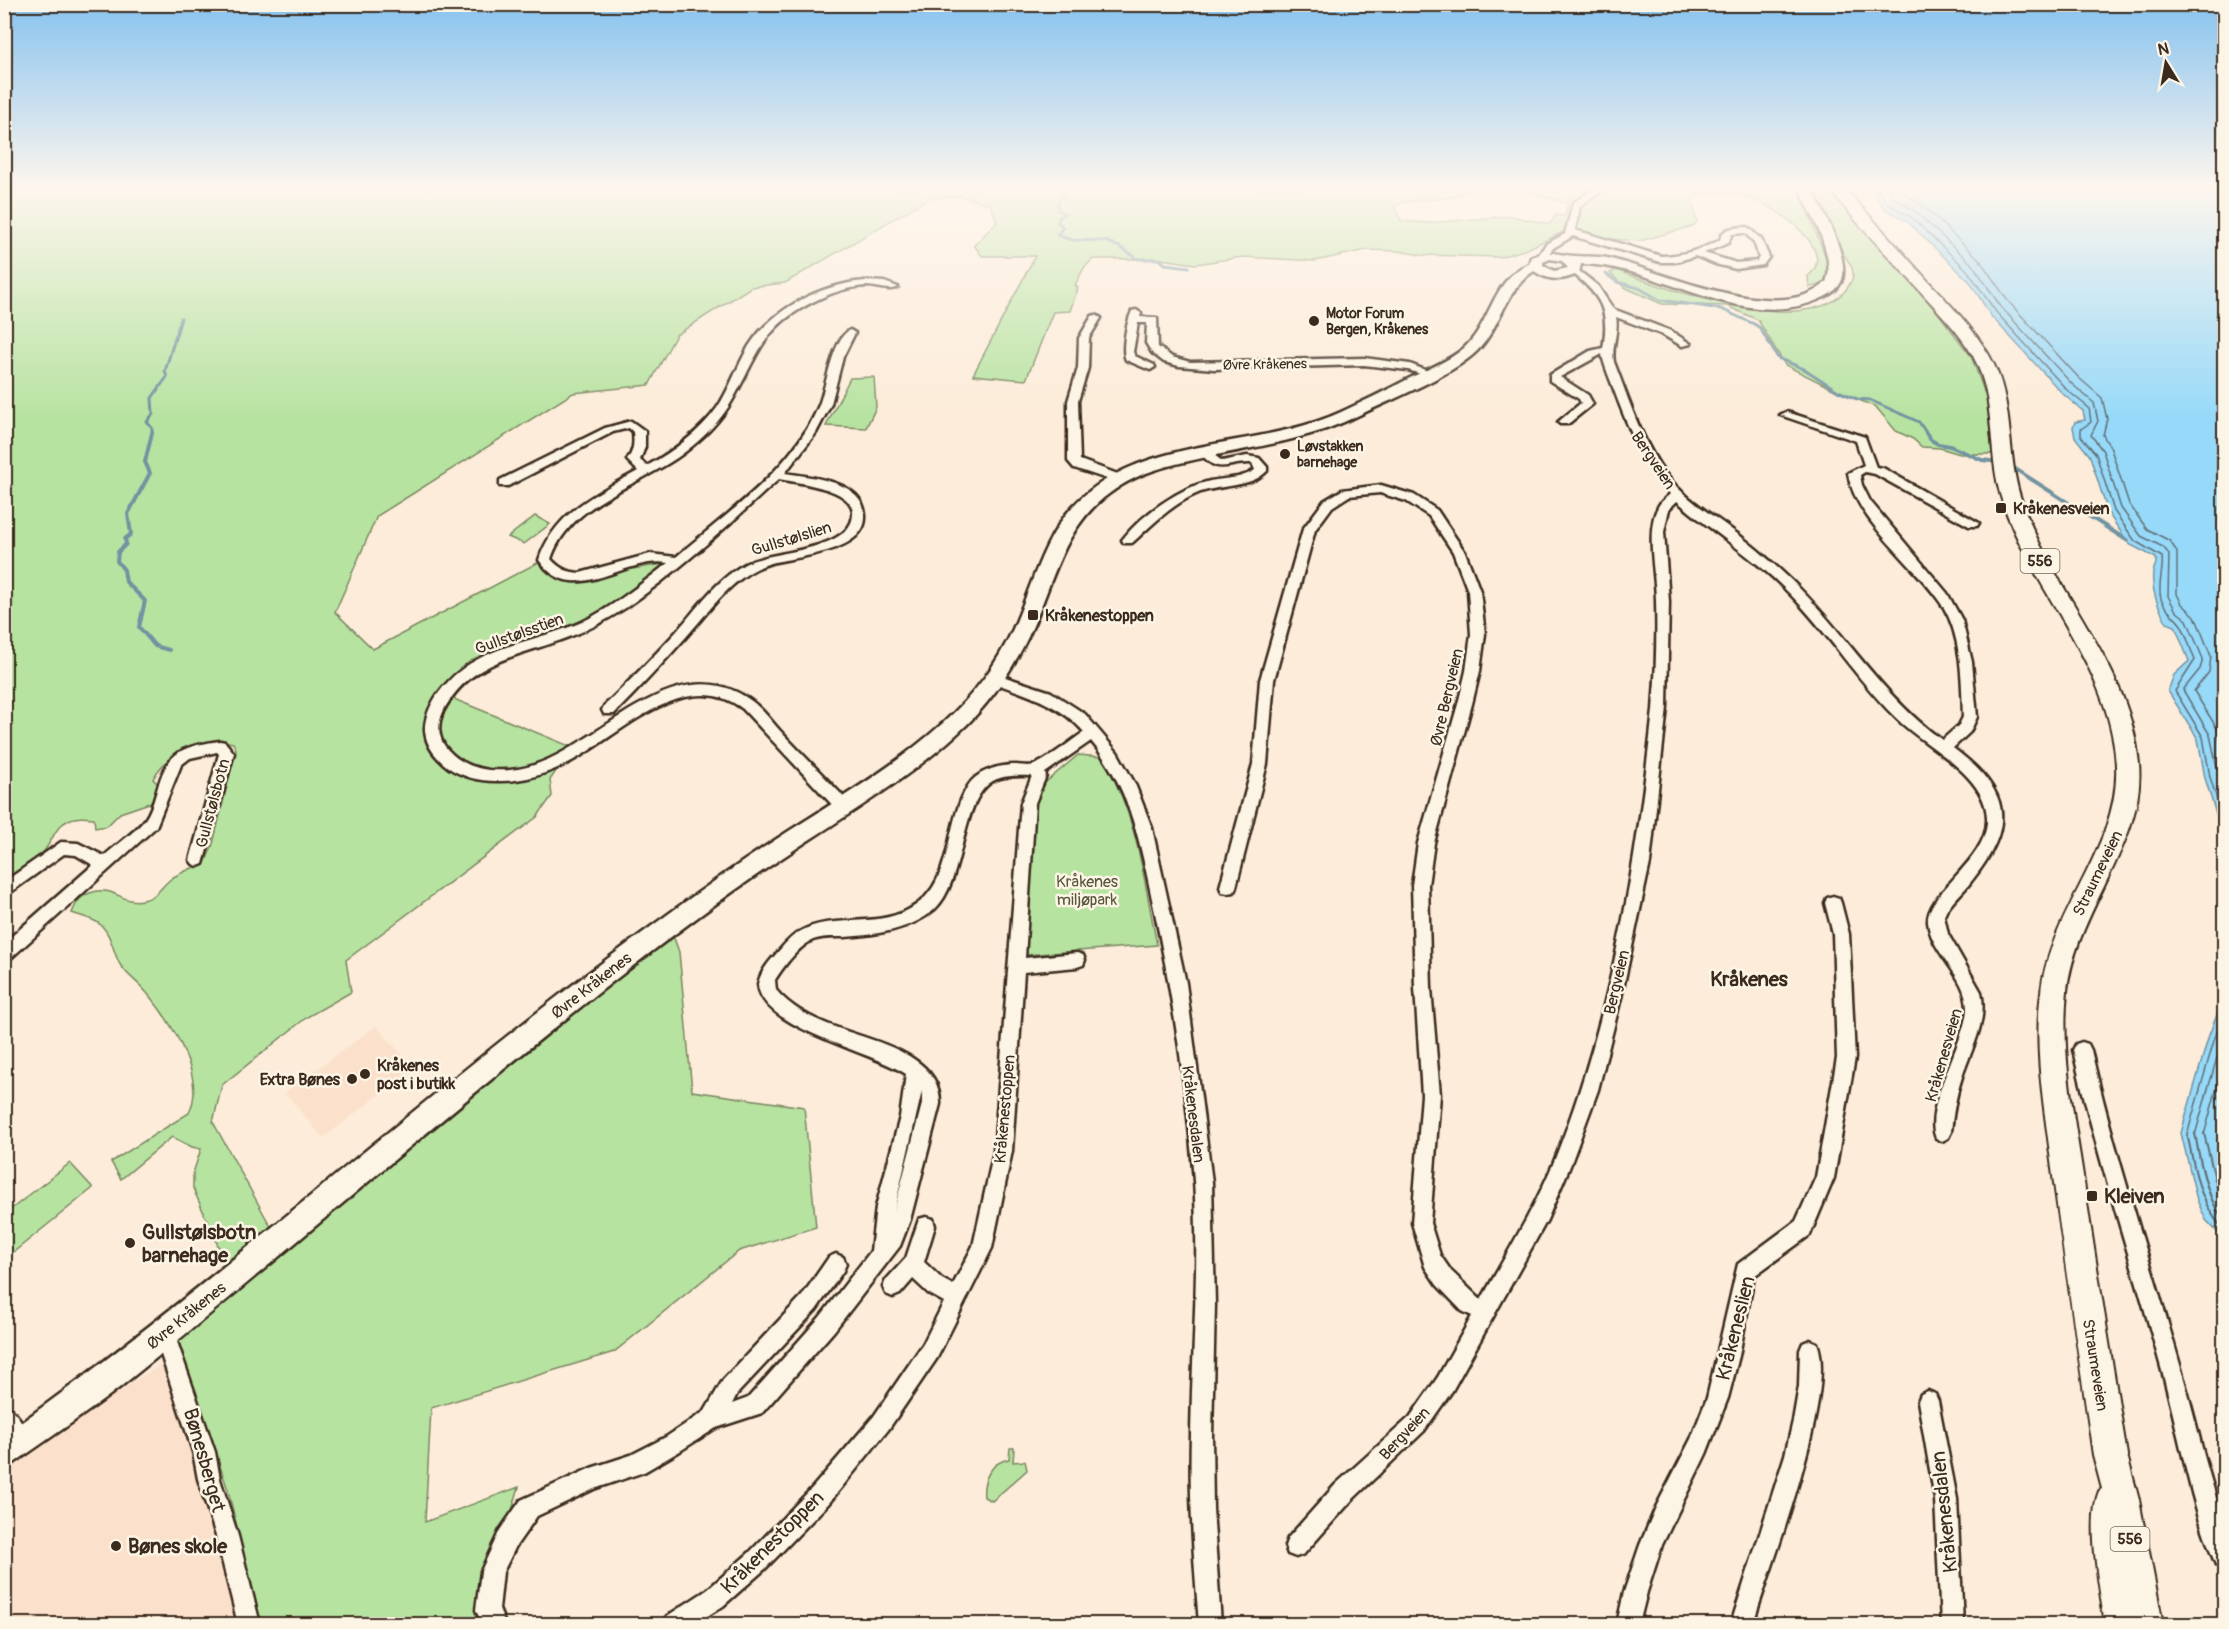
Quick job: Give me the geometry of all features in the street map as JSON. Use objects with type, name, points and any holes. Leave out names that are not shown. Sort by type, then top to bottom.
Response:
[{"type":"main road","name":"Øvre Kråkenes","points":[[13,1447],[106,1380],[552,1015],[665,928],[775,851],[896,773],[953,726],[996,679],[1020,635],[1062,536],[1077,512],[1102,490],[1119,479],[1154,464],[1305,432],[1342,417],[1430,374],[1461,357],[1477,343],[1510,287],[1539,265]]},
{"type":"main road","points":[[1562,265],[1573,270],[1594,265]]},
{"type":"main road","points":[[1562,265],[1573,270]]},
{"type":"main road","points":[[1594,265],[1619,267],[1742,301],[1776,303],[1814,297],[1829,288],[1836,278],[1834,265]]},
{"type":"main road","name":"Straumeveien","points":[[1905,265],[1954,319],[1986,364],[2001,411],[2004,469],[2011,501],[2026,535],[2104,681],[2123,735],[2128,766],[2124,812],[2113,844],[2080,907],[2063,947],[2055,986],[2052,1026],[2059,1108],[2110,1455],[2124,1510],[2145,1624]]},
{"type":"main road","name":"Straumeveien","points":[[2110,1455],[2113,1548],[2123,1624]]},
{"type":"street","points":[[1733,265],[1742,267],[1751,265]]},
{"type":"street","points":[[1573,270],[1610,311],[1667,333],[1686,344]]},
{"type":"street","points":[[850,333],[838,357],[825,404],[810,433],[777,475],[678,562],[666,558],[652,558],[591,576],[573,576],[554,571],[545,560],[546,550],[563,525],[579,512],[685,446],[709,424],[726,404],[753,348],[768,329],[794,307],[842,286],[882,283],[893,286]]},
{"type":"street","name":"Bergveien","points":[[1296,1546],[1344,1492],[1417,1424],[1445,1384],[1523,1247],[1561,1166],[1589,1090],[1613,998],[1642,863],[1657,739],[1664,635],[1658,531],[1663,508],[1677,494],[1635,434],[1606,350],[1612,328],[1610,311]]},
{"type":"street","name":"Øvre Kråkenes","points":[[1150,367],[1130,358],[1128,352],[1133,341],[1134,316],[1153,320],[1150,337],[1155,350],[1167,359],[1185,363],[1378,363],[1430,374]]},
{"type":"street","points":[[1096,318],[1084,338],[1083,368],[1073,401],[1074,461],[1078,465],[1119,479]]},
{"type":"street","points":[[1564,422],[1587,404],[1584,397],[1558,383],[1554,379],[1555,375],[1606,350]]},
{"type":"street","points":[[1786,415],[1861,439],[1871,469]]},
{"type":"street","points":[[504,483],[623,424],[631,424],[639,431],[638,456],[633,460],[646,472]]},
{"type":"street","points":[[1128,540],[1165,508],[1190,492],[1226,481],[1252,477],[1261,471],[1261,467],[1255,460],[1218,464],[1210,460],[1205,452]]},
{"type":"street","points":[[1943,748],[1965,728],[1970,717],[1958,627],[1948,603],[1892,538],[1858,489],[1853,478],[1854,473],[1861,469],[1871,469],[1974,523]]},
{"type":"street","name":"Gullstølslien","points":[[609,711],[736,575],[768,560],[829,547],[844,539],[853,530],[859,511],[856,503],[844,491],[777,475]]},
{"type":"street","name":"Øvre Bergveien","points":[[1228,887],[1260,764],[1265,696],[1271,661],[1309,529],[1328,504],[1346,493],[1374,489],[1395,492],[1410,498],[1428,508],[1439,520],[1459,552],[1474,591],[1478,634],[1465,705],[1426,843],[1420,885],[1422,978],[1431,1095],[1421,1223],[1432,1260],[1444,1278],[1461,1297],[1485,1313]]},
{"type":"street","name":"Kråkenesveien","points":[[1677,494],[1731,534],[1783,579],[1815,613],[1890,704],[1913,726],[1967,768],[1983,787],[1994,809],[1996,819],[1994,831],[1983,853],[1940,906],[1936,916],[1940,934],[1970,986],[1976,1003],[1971,1026],[1950,1085],[1942,1132]]},
{"type":"street","name":"Gullstølsstien","points":[[678,562],[588,624],[496,656],[467,670],[451,685],[439,703],[431,725],[433,742],[445,757],[462,769],[488,776],[510,775],[543,768],[577,752],[672,694],[694,689],[715,689],[736,697],[754,712],[843,807]]},
{"type":"street","name":"Kråkenesdalen","points":[[996,679],[1046,696],[1067,708],[1093,734],[1112,756],[1128,784],[1144,828],[1178,983],[1203,1182],[1205,1304],[1202,1457],[1205,1564],[1210,1624]]},
{"type":"street","points":[[494,1624],[487,1610],[492,1571],[508,1538],[529,1508],[591,1479],[636,1464],[673,1444],[712,1418],[756,1406],[827,1324],[894,1239],[931,1104],[932,1091],[923,1077],[915,1071],[860,1043],[798,1020],[771,996],[766,988],[768,979],[779,962],[797,942],[809,934],[891,924],[924,909],[940,892],[950,871],[964,806],[971,791],[984,778],[997,771],[1017,769],[1036,771],[1093,734]]},
{"type":"street","name":"Gullstølsbotn","points":[[4,954],[151,823],[160,806],[171,770],[179,756],[190,751],[220,746],[227,753],[198,860]]},
{"type":"street","name":"Kråkenestoppen","points":[[675,1624],[716,1598],[757,1561],[821,1495],[881,1423],[916,1374],[982,1248],[1003,1151],[1028,803],[1039,776],[1036,771]]},
{"type":"street","points":[[4,891],[61,848],[78,849],[105,864]]},
{"type":"street","name":"Kråkeneslien","points":[[1628,1624],[1633,1598],[1650,1544],[1702,1439],[1715,1406],[1731,1352],[1745,1271],[1777,1245],[1803,1228],[1825,1178],[1846,1058],[1841,934],[1833,903]]},
{"type":"street","points":[[1015,966],[1077,960]]},
{"type":"street","points":[[2082,1050],[2099,1129],[2173,1372],[2201,1486],[2224,1557]]},
{"type":"street","points":[[893,1287],[913,1265],[920,1250],[926,1226]]},
{"type":"street","points":[[712,1418],[730,1386],[809,1303],[836,1264]]},
{"type":"street","points":[[913,1265],[935,1286],[956,1298]]},
{"type":"street","name":"Bønesberget","points":[[164,1333],[204,1452],[209,1479],[228,1536],[249,1624]]},
{"type":"street","points":[[1742,1624],[1778,1516],[1806,1416],[1811,1376],[1810,1350]]},
{"type":"street","name":"Kråkenesdalen","points":[[1928,1401],[1946,1499],[1952,1624]]},
{"type":"street","points":[[4,1415],[13,1447]]},
{"type":"shaded area","points":[[376,1026],[414,1068],[323,1138],[285,1093]]},
{"type":"shaded area","name":"Bønes skole","points":[[174,1356],[249,1624],[5,1624],[4,1468],[84,1413]]},
{"type":"green space","points":[[5,265],[815,265],[785,283],[751,287],[676,335],[649,385],[573,393],[377,516],[335,612],[373,649],[539,562],[583,577],[676,562],[581,627],[485,655],[439,693],[572,747],[550,780],[552,796],[537,817],[346,960],[351,992],[307,1017],[222,1085],[213,1122],[271,1227],[226,1264],[193,1188],[193,1173],[201,1149],[172,1137],[121,1179],[111,1162],[189,1113],[193,1099],[193,1083],[190,1066],[175,1033],[156,1004],[121,966],[105,930],[95,921],[72,913],[81,898],[98,891],[112,893],[129,900],[148,899],[172,878],[206,861],[213,844],[236,749],[233,743],[222,741],[199,744],[177,754],[159,769],[153,779],[158,784],[157,795],[152,802],[120,813],[107,826],[95,828],[94,818],[87,817],[73,818],[63,823],[40,856],[5,885]]},
{"type":"green space","points":[[1030,265],[1087,265],[1075,285],[1078,288],[1070,311],[1053,312],[1026,380],[973,375]]},
{"type":"green space","points":[[1829,265],[1828,275],[1822,284],[1809,287],[1808,276],[1816,266]]},
{"type":"green space","points":[[1850,265],[1897,265],[1925,296],[1971,356],[1987,399],[1992,454],[1960,454],[1940,448],[1922,447],[1913,439],[1896,431],[1876,407],[1837,391],[1785,365],[1758,320],[1727,306],[1662,304],[1624,287],[1610,273],[1616,270],[1667,288],[1733,305],[1767,310],[1798,311],[1824,305],[1845,291],[1852,280],[1853,272]]},
{"type":"green space","points":[[874,377],[876,407],[866,428],[826,426],[850,378]]},
{"type":"green space","points":[[535,516],[550,524],[524,544],[508,537]]},
{"type":"green space","name":"Kråkenes miljøpark","points":[[1078,755],[1102,757],[1124,801],[1138,848],[1157,945],[1024,955],[1032,803],[1046,782]]},
{"type":"green space","points":[[670,927],[679,952],[692,1091],[804,1107],[816,1227],[739,1251],[614,1352],[431,1408],[425,1522],[519,1487],[483,1608],[491,1624],[260,1624],[228,1490],[177,1336]]},
{"type":"green space","points":[[70,1163],[93,1188],[5,1259],[5,1214]]},
{"type":"green space","points":[[1010,1448],[1014,1448],[1013,1462],[1025,1461],[1027,1470],[992,1501],[984,1497],[986,1478],[997,1464],[1009,1459]]},
{"type":"water","points":[[1952,265],[2224,265],[2224,840],[2205,778],[2198,739],[2168,691],[2174,675],[2189,661],[2175,626],[2167,623],[2156,599],[2153,572],[2156,558],[2129,544],[2108,513],[2090,456],[2075,437],[2073,427],[2075,422],[2085,420],[2083,411],[2063,394],[1991,316],[1970,282]]},
{"type":"water","points":[[2224,997],[2224,1239],[2206,1220],[2197,1200],[2181,1133],[2209,1035]]},
{"type":"waterway","points":[[1173,265],[1189,267]]},
{"type":"waterway","points":[[1606,274],[1617,282],[1639,288],[1660,300],[1721,309],[1754,324],[1760,328],[1778,358],[1806,370],[1838,391],[1857,399],[1870,400],[1919,422],[1927,434]]},
{"type":"waterway","points":[[152,433],[152,428],[147,422],[153,414],[152,398],[167,377],[165,371],[181,318]]},
{"type":"waterway","points":[[152,433],[145,462],[150,473],[128,514],[131,534],[125,539],[126,544],[118,552],[117,561],[124,570],[126,582],[145,601],[139,627],[155,646],[169,650]]},
{"type":"waterway","points":[[1926,433],[1938,444],[1950,446],[1982,460],[1998,462]]},
{"type":"waterway","points":[[2009,465],[2128,541]]},
{"type":"place","name":"Motor Forum Bergen, Kråkenes","points":[[1314,321]]},
{"type":"place","name":"Løvstakken barnehage","points":[[1285,454]]},
{"type":"place","name":"Kråkenesveien","points":[[2001,508]]},
{"type":"place","name":"Kråkenestoppen","points":[[1033,615]]},
{"type":"place","name":"Kråkenes post i butikk","points":[[365,1074]]},
{"type":"place","name":"Extra Bønes","points":[[352,1079]]},
{"type":"place","name":"Kleiven","points":[[2092,1196]]},
{"type":"place","name":"Gullstølsbotn barnehage","points":[[130,1243]]},
{"type":"place","name":"Bønes skole","points":[[116,1546]]},
{"type":"district","name":"Kråkenes","points":[[1749,979]]}]
